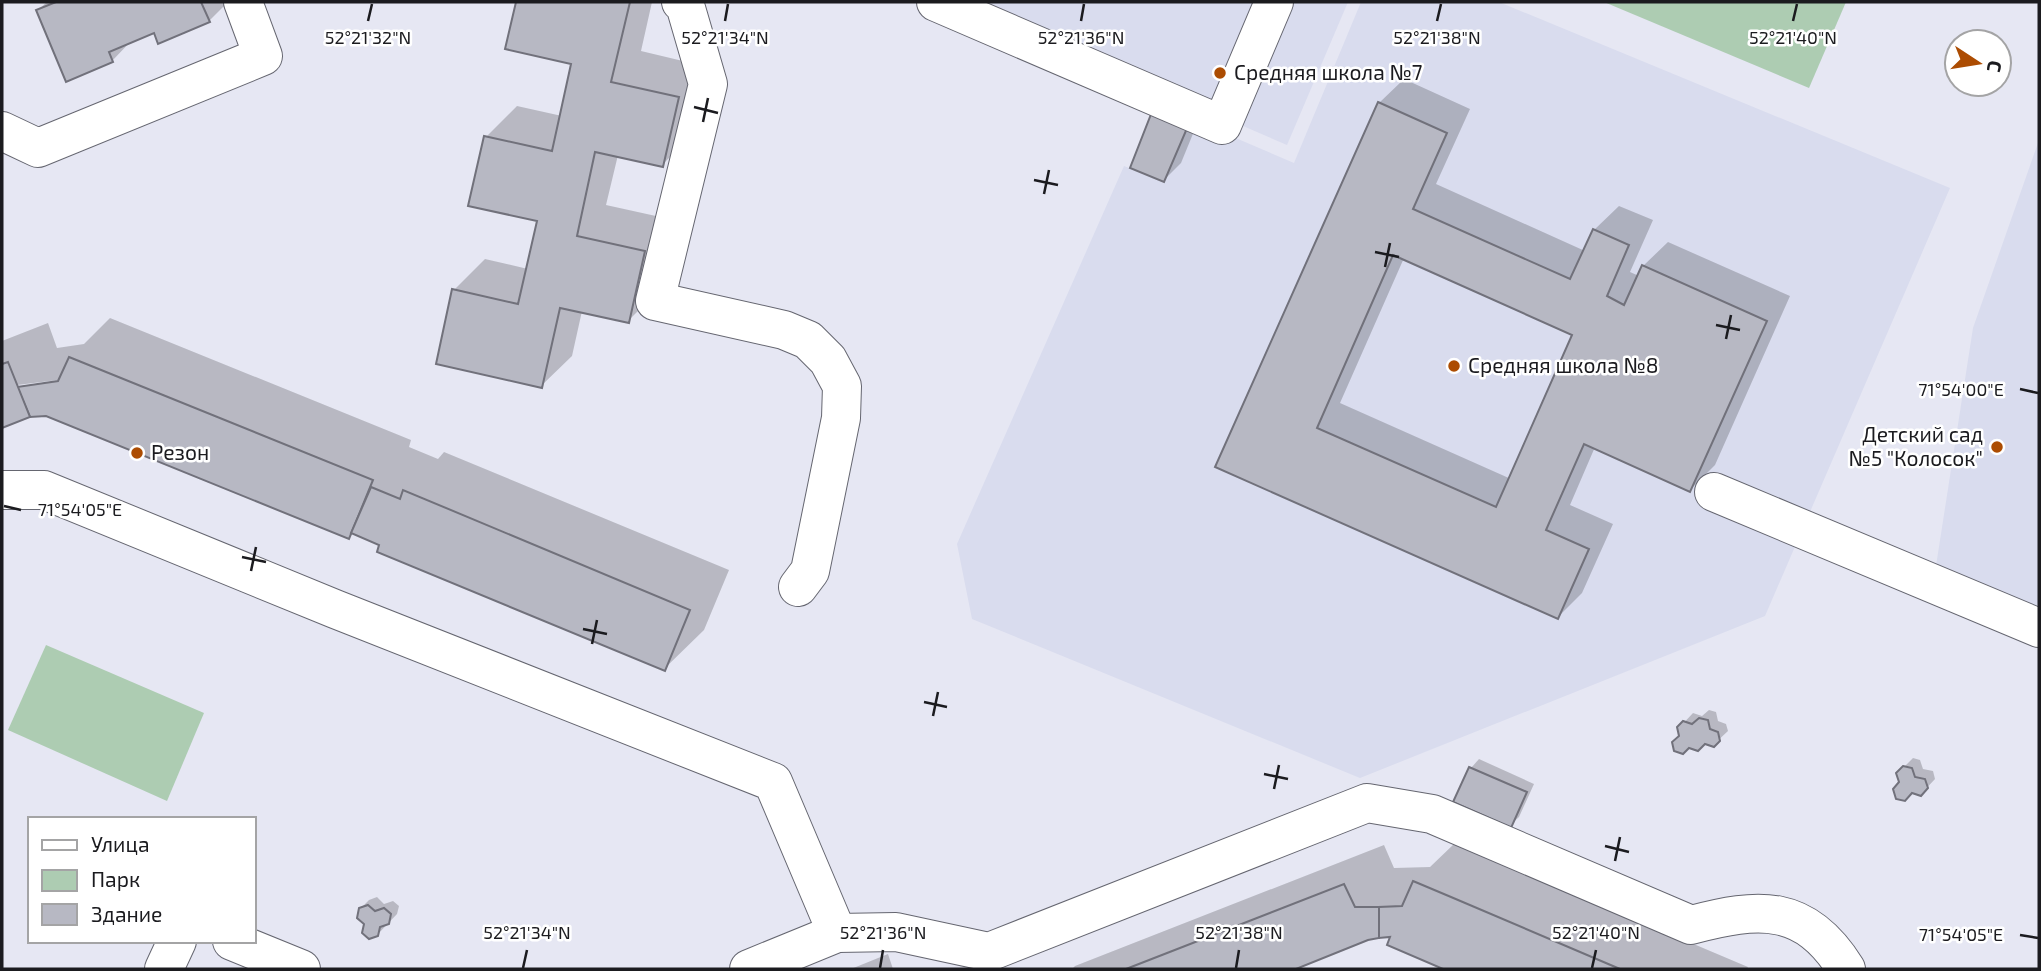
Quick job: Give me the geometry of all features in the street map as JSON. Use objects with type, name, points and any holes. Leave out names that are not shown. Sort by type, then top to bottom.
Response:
[{"type":"street","points":[[2,131],[38,148],[264,56],[243,2]]},
{"type":"street","points":[[681,2],[685,5],[708,85],[655,301],[784,330],[808,340],[828,360],[842,386],[841,418],[810,571],[798,587]]},
{"type":"street","points":[[936,2],[1222,125],[1274,2]]},
{"type":"street","points":[[2,491],[44,490],[335,609],[773,782],[837,933]]},
{"type":"street","points":[[1714,492],[2039,628]]},
{"type":"street","points":[[749,969],[837,933],[895,932],[989,952],[1367,803],[1432,814],[1691,925],[1734,914],[1773,914],[1807,926],[1834,949],[1846,969]]},
{"type":"street","points":[[164,969],[176,943]]},
{"type":"street","points":[[237,943],[301,969]]},
{"type":"shaded area","name":"Средняя школа №7","points":[[956,2],[1348,2],[1287,145]]},
{"type":"shaded area","name":"Средняя школа №8","points":[[1361,2],[1499,2],[1950,188],[1765,616],[1360,778],[972,619],[957,544],[1124,166],[1164,182],[1191,119],[1294,163]]},
{"type":"shaded area","name":"Детский сад №5 \"Колосок\"","points":[[2039,140],[2039,611],[1936,566],[1973,328]]},
{"type":"green space","points":[[1604,2],[1846,2],[1809,88]]},
{"type":"green space","points":[[46,645],[204,713],[167,801],[8,730]]},
{"type":"building","points":[[56,2],[201,2],[210,22],[158,44],[154,33],[109,52],[113,62],[66,82],[36,10]]},
{"type":"building","points":[[516,2],[630,2],[611,82],[679,97],[663,167],[595,152],[577,236],[645,251],[629,323],[560,308],[542,388],[436,364],[452,289],[518,304],[537,221],[468,206],[484,136],[552,151],[571,64],[505,49]]},
{"type":"building","points":[[1378,102],[1447,133],[1413,209],[1570,279],[1593,229],[1629,245],[1607,296],[1624,305],[1642,265],[1767,321],[1690,492],[1584,444],[1546,530],[1589,549],[1558,619],[1215,467]],"holes":[[[1393,255],[1572,335],[1496,507],[1317,428]]]},
{"type":"building","points":[[1155,104],[1191,119],[1164,182],[1130,168]]},
{"type":"building","points":[[69,357],[373,480],[349,539],[46,416],[30,417],[17,387],[58,381]]},
{"type":"building","points":[[8,362],[30,417],[2,428],[2,364]]},
{"type":"building","points":[[371,487],[400,499],[403,490],[690,610],[665,671],[377,552],[379,545],[351,533]]},
{"type":"building","points":[[1699,718],[1708,720],[1710,729],[1718,732],[1720,741],[1714,747],[1705,744],[1698,751],[1689,748],[1683,754],[1674,751],[1672,742],[1679,736],[1677,727],[1683,721],[1692,724]]},
{"type":"building","points":[[1903,766],[1912,768],[1915,777],[1925,779],[1928,788],[1921,796],[1912,793],[1905,801],[1896,799],[1893,789],[1899,782],[1896,773]]},
{"type":"building","points":[[1469,767],[1527,792],[1511,828],[1453,802]]},
{"type":"building","points":[[1413,881],[1620,969],[1443,969],[1387,945],[1390,937],[1379,938],[1379,907],[1402,906]]},
{"type":"building","points":[[1344,884],[1355,907],[1379,907],[1379,938],[1296,969],[1126,969]]},
{"type":"building","points":[[368,905],[375,911],[384,908],[391,914],[389,924],[380,927],[378,936],[369,939],[362,933],[364,924],[357,918],[359,908]]},
{"type":"place","name":"Средняя школа №7","points":[[1220,73]]},
{"type":"place","name":"Средняя школа №8","points":[[1454,366]]},
{"type":"place","name":"Детский сад №5 \"Колосок\"","points":[[1997,447]]},
{"type":"place","name":"Резон","points":[[137,453]]}]
